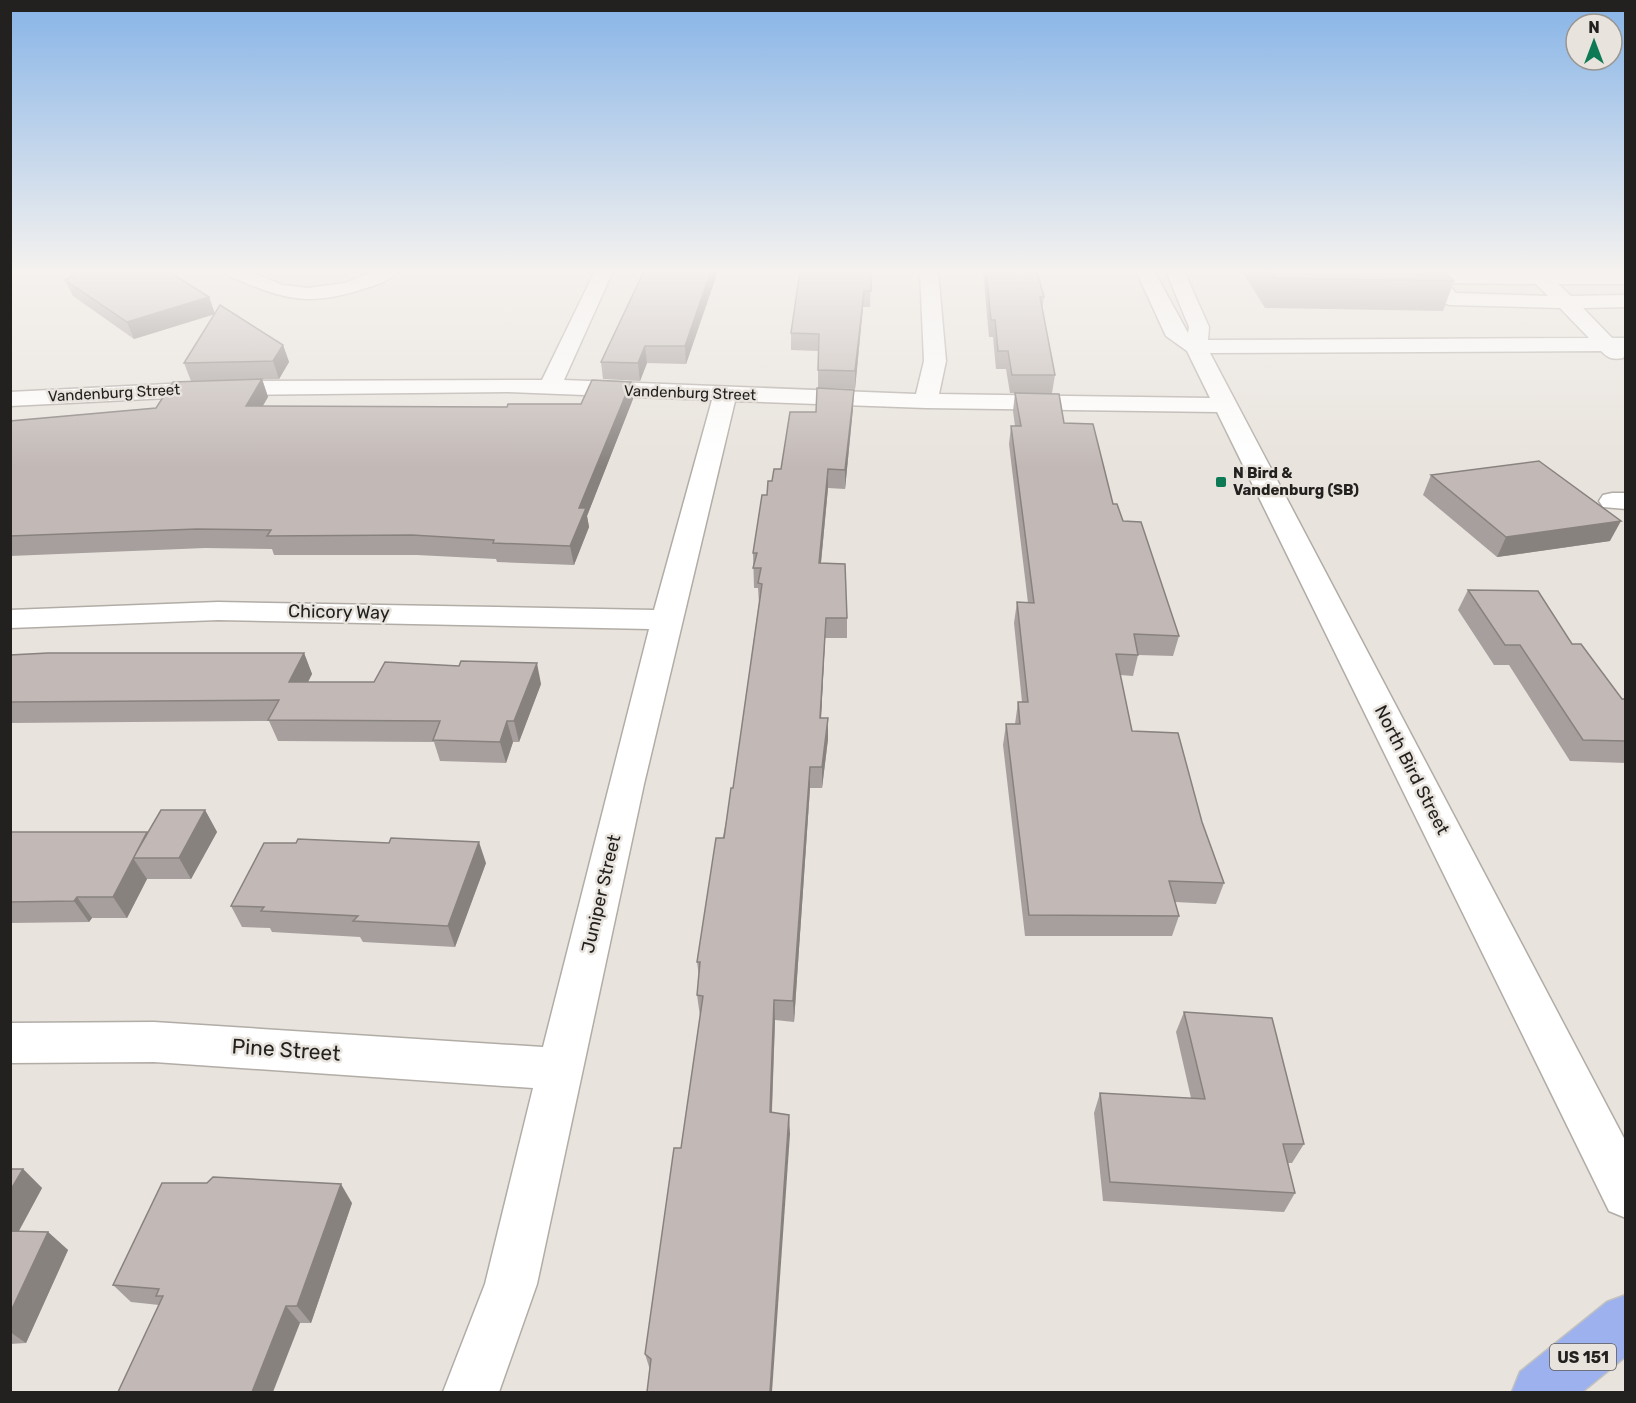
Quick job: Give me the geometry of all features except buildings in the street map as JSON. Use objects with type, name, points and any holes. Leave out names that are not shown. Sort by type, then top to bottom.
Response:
[{"type":"highway","name":"US 151","points":[[1539,1392],[1626,1321]]},
{"type":"street","points":[[550,387],[574,336]]},
{"type":"street","points":[[926,400],[935,362],[933,336]]},
{"type":"street","name":"North Bird Street","points":[[1178,336],[1196,346],[1626,1194]]},
{"type":"street","name":"North Bird Street","points":[[1196,346],[1198,336]]},
{"type":"street","points":[[1196,346],[1616,344],[1626,362]]},
{"type":"street","name":"Vandenburg Street","points":[[10,399],[227,388],[550,387],[926,400],[1226,405]]},
{"type":"street","name":"Juniper Street","points":[[471,1392],[511,1284],[626,784],[716,424],[726,394]]},
{"type":"street","name":"Chicory Way","points":[[10,619],[230,611],[667,620]]},
{"type":"street","name":"Pine Street","points":[[10,1043],[154,1042],[561,1069]]},
{"type":"place","name":"N Bird & Vandenburg (SB)","points":[[1221,482]]}]
